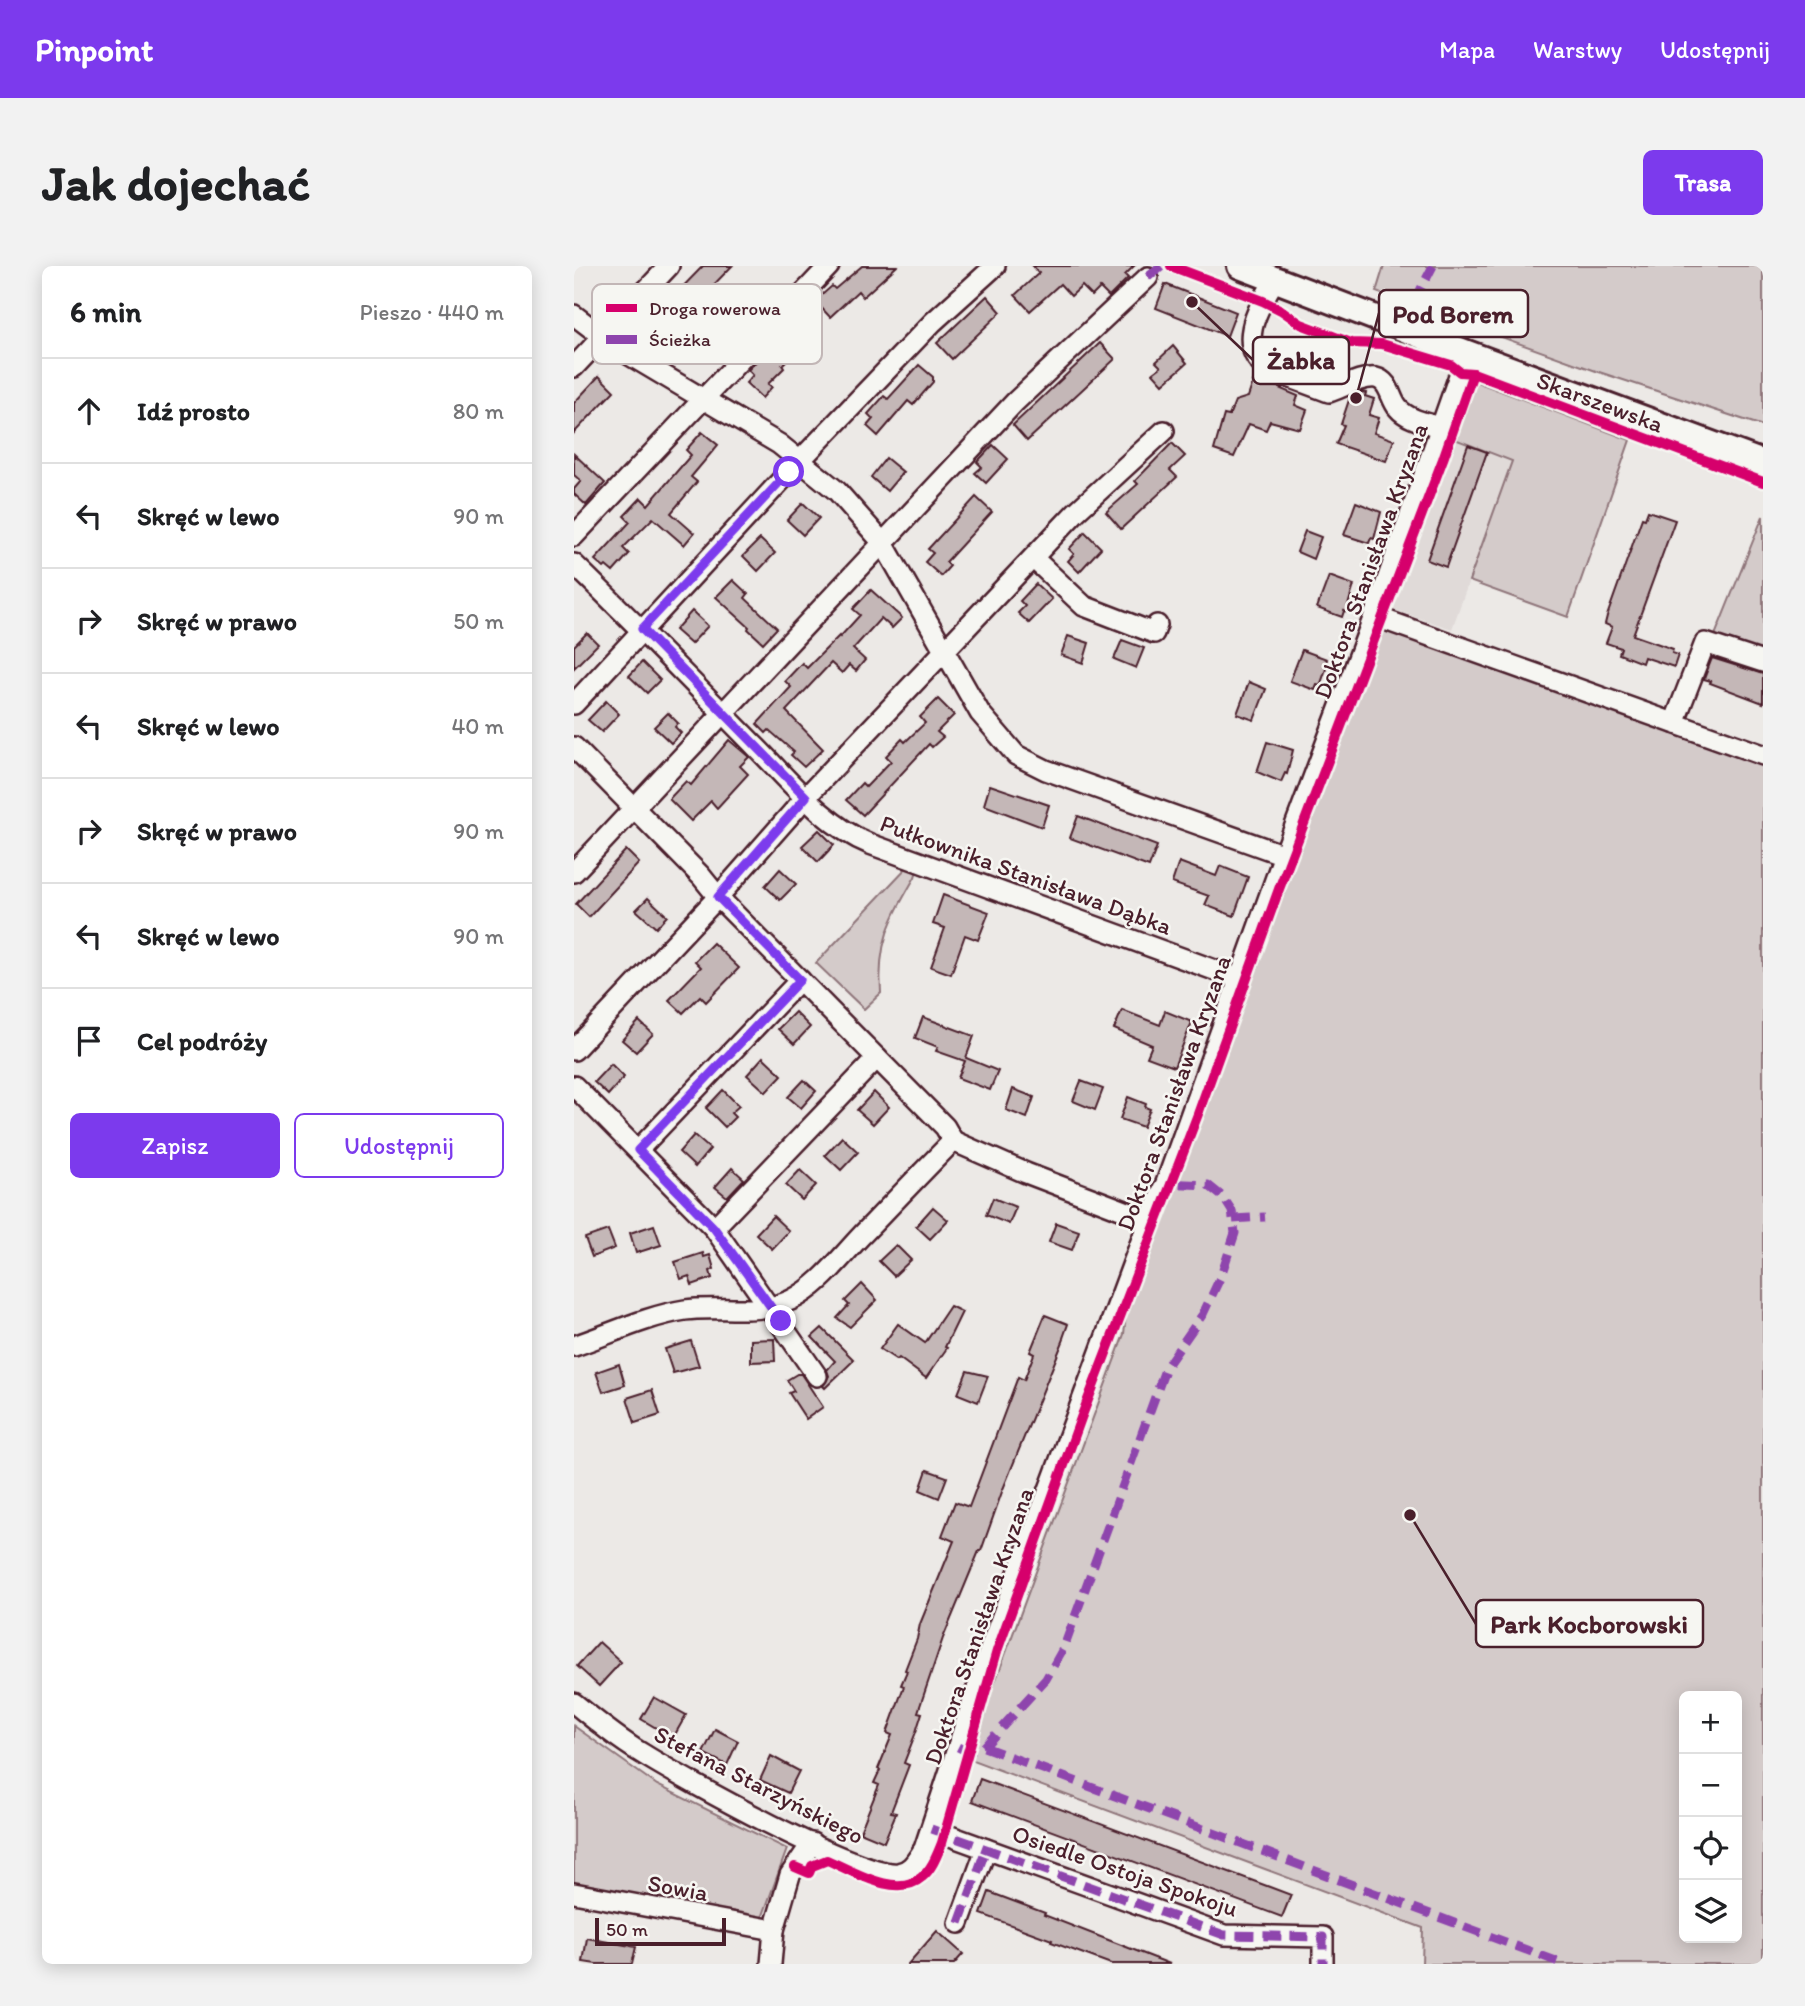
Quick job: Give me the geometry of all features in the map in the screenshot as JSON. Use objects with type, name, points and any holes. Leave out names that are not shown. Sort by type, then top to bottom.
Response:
[{"type":"main road","name":"Skarszewska","points":[[1240,266],[1467,354],[1763,463]]},
{"type":"street","points":[[652,284],[669,266]]},
{"type":"street","points":[[812,284],[829,266]]},
{"type":"street","points":[[574,705],[642,629],[933,322],[995,266]]},
{"type":"street","points":[[574,872],[1014,402],[1149,277]]},
{"type":"street","points":[[1274,281],[1252,323],[1254,353],[1261,364],[1267,369],[1328,392],[1362,380],[1377,378],[1385,384],[1397,408],[1409,417],[1442,428]]},
{"type":"street","points":[[574,315],[592,329]]},
{"type":"street","points":[[574,367],[592,348]]},
{"type":"street","name":"Doktora Stanisława Kryzana","points":[[924,1849],[992,1643],[1149,1220],[1166,1183],[1467,354]]},
{"type":"street","points":[[646,364],[779,444],[837,491],[883,543],[979,713],[1016,755],[1046,770],[1284,855]]},
{"type":"street","points":[[574,536],[735,364]]},
{"type":"street","points":[[574,1050],[718,897],[806,797],[1076,512],[1164,431]]},
{"type":"street","points":[[1033,558],[1084,606],[1154,633],[1157,625]]},
{"type":"street","name":"Pułkownika Stanisława Dąbka","points":[[574,564],[843,831],[857,839],[1239,979]]},
{"type":"street","points":[[1374,616],[1763,755]]},
{"type":"street","points":[[1674,723],[1705,642],[1763,662]]},
{"type":"street","points":[[574,747],[944,1126],[953,1141],[1026,1173],[1149,1220]]},
{"type":"street","points":[[638,1150],[800,980]]},
{"type":"street","points":[[714,1228],[877,1058]]},
{"type":"street","points":[[574,1086],[714,1228],[817,1376]]},
{"type":"street","points":[[574,1346],[685,1310],[770,1307],[790,1300],[811,1287],[953,1141]]},
{"type":"street","name":"Stefana Starzyńskiego","points":[[574,1703],[642,1754],[812,1843],[886,1873],[901,1873],[914,1866],[924,1849]]},
{"type":"street","name":"Osiedle Ostoja Spokoju","points":[[931,1829],[1224,1936],[1323,1937],[1323,1964]]},
{"type":"street","points":[[771,1964],[774,1930],[790,1875],[812,1843]]},
{"type":"street","points":[[959,1923],[986,1849]]},
{"type":"street","name":"Sowia","points":[[574,1893],[774,1930]]},
{"type":"shaded area","points":[[1384,266],[1763,266],[1763,426],[1596,371],[1376,292]]},
{"type":"shaded area","points":[[1474,381],[1630,440],[1568,617],[1469,581],[1512,461],[1452,438]]},
{"type":"shaded area","points":[[1452,438],[1512,460],[1452,629],[1391,609]]},
{"type":"shaded area","points":[[1763,516],[1763,655],[1714,638]]},
{"type":"shaded area","points":[[1380,629],[1763,765],[1763,1964],[1422,1964],[1423,1928],[967,1758],[1124,1334],[1126,1315]]},
{"type":"shaded area","points":[[908,866],[917,870],[893,919],[884,945],[880,975],[881,993],[864,1009],[816,963]]},
{"type":"shaded area","points":[[574,1726],[657,1785],[787,1849],[762,1918],[574,1884]]},
{"type":"building","points":[[703,266],[732,266],[715,284],[686,284]]},
{"type":"building","points":[[862,266],[897,266],[863,297],[858,291],[830,317],[822,308],[822,295],[832,286],[835,289]]},
{"type":"building","points":[[1033,266],[1134,266],[1125,275],[1128,278],[1109,297],[1100,288],[1092,296],[1082,286],[1071,296],[1060,284],[1030,311],[1015,295],[1039,273]]},
{"type":"building","points":[[1165,284],[1236,312],[1227,336],[1156,308]]},
{"type":"building","points":[[987,296],[1001,312],[952,359],[937,343]]},
{"type":"building","points":[[1100,343],[1115,359],[1027,441],[1013,425]]},
{"type":"building","points":[[1173,346],[1187,363],[1163,384],[1153,373],[1161,367],[1156,362]]},
{"type":"building","points":[[754,364],[783,364],[784,368],[768,384],[772,387],[762,398],[746,383],[753,375],[748,370]]},
{"type":"building","points":[[919,365],[933,377],[933,382],[913,405],[908,401],[878,436],[867,426],[873,419],[868,414],[884,396],[888,399]]},
{"type":"building","points":[[599,376],[614,391],[574,433],[574,403]]},
{"type":"building","points":[[1254,379],[1298,396],[1295,405],[1307,410],[1300,429],[1270,421],[1266,430],[1249,424],[1234,457],[1214,450],[1224,415],[1229,416],[1235,401],[1248,397]]},
{"type":"building","points":[[1362,392],[1374,399],[1369,415],[1379,418],[1374,433],[1394,440],[1386,461],[1336,444],[1344,425],[1341,424],[1350,397]]},
{"type":"building","points":[[702,432],[718,445],[691,477],[697,482],[671,513],[694,533],[684,545],[653,518],[623,548],[629,554],[613,572],[606,566],[604,568],[595,560],[630,522],[624,516],[641,498],[648,505],[691,455],[686,450]]},
{"type":"building","points":[[1172,443],[1185,456],[1170,470],[1177,477],[1121,529],[1106,512],[1138,484],[1135,481]]},
{"type":"building","points":[[993,445],[1008,459],[986,483],[975,473],[982,467],[977,462]]},
{"type":"building","points":[[1468,445],[1487,452],[1446,567],[1427,560]]},
{"type":"building","points":[[574,454],[605,483],[586,505],[574,494],[574,489],[581,481],[574,475]]},
{"type":"building","points":[[886,458],[903,472],[887,491],[871,477]]},
{"type":"building","points":[[976,497],[992,512],[946,562],[950,566],[941,576],[925,562],[933,553],[928,549]]},
{"type":"building","points":[[1356,502],[1381,512],[1374,539],[1371,538],[1369,543],[1344,535]]},
{"type":"building","points":[[803,503],[819,518],[803,535],[787,520]]},
{"type":"building","points":[[1648,511],[1675,520],[1633,635],[1673,649],[1672,653],[1678,655],[1674,667],[1644,657],[1642,663],[1619,654],[1621,648],[1606,643],[1612,627],[1605,624],[1607,616],[1642,518],[1645,519]]},
{"type":"building","points":[[1305,531],[1321,537],[1313,559],[1297,552]]},
{"type":"building","points":[[1085,532],[1101,548],[1079,572],[1068,561],[1074,554],[1069,549]]},
{"type":"building","points":[[760,539],[775,553],[758,571],[743,556]]},
{"type":"building","points":[[1329,576],[1354,585],[1342,617],[1317,608]]},
{"type":"building","points":[[733,580],[748,594],[745,598],[777,628],[763,643],[716,597]]},
{"type":"building","points":[[1036,584],[1052,599],[1029,623],[1018,613],[1025,606],[1020,601]]},
{"type":"building","points":[[871,590],[902,618],[892,628],[881,618],[853,649],[865,660],[856,671],[849,665],[842,673],[831,663],[786,711],[823,749],[804,767],[791,755],[794,752],[769,730],[766,733],[757,724],[791,687],[785,681],[802,663],[807,668],[860,615],[853,609]]},
{"type":"building","points":[[692,611],[708,626],[691,644],[675,630]]},
{"type":"building","points":[[587,633],[598,644],[574,668],[574,646]]},
{"type":"building","points":[[1068,636],[1089,643],[1083,663],[1061,655]]},
{"type":"building","points":[[1122,640],[1144,648],[1136,668],[1114,659]]},
{"type":"building","points":[[1302,650],[1327,659],[1320,686],[1317,685],[1315,690],[1290,681]]},
{"type":"building","points":[[1712,658],[1763,674],[1763,703],[1704,679]]},
{"type":"building","points":[[642,662],[660,680],[647,693],[629,676]]},
{"type":"building","points":[[1249,682],[1266,689],[1254,720],[1237,714]]},
{"type":"building","points":[[938,699],[954,715],[937,732],[943,737],[932,747],[929,744],[863,815],[846,800],[862,783],[866,787],[891,761],[886,756],[902,739],[905,742],[925,723],[920,717]]},
{"type":"building","points":[[606,701],[619,714],[602,732],[588,720]]},
{"type":"building","points":[[668,713],[678,723],[675,727],[681,733],[671,743],[654,727]]},
{"type":"building","points":[[729,740],[749,757],[740,766],[748,774],[717,808],[711,801],[691,821],[669,799],[686,781],[691,785]]},
{"type":"building","points":[[1267,742],[1293,750],[1287,774],[1285,773],[1281,782],[1257,772]]},
{"type":"building","points":[[990,785],[1049,805],[1042,827],[984,805]]},
{"type":"building","points":[[1078,816],[1157,846],[1149,867],[1070,838]]},
{"type":"building","points":[[819,830],[834,845],[818,862],[802,846]]},
{"type":"building","points":[[626,850],[639,863],[589,917],[576,904]]},
{"type":"building","points":[[1179,862],[1216,876],[1220,866],[1248,877],[1234,916],[1205,905],[1209,896],[1172,883]]},
{"type":"building","points":[[780,869],[796,884],[780,900],[765,886]]},
{"type":"building","points":[[943,895],[989,912],[978,940],[965,935],[951,974],[931,967],[945,928],[933,924]]},
{"type":"building","points":[[648,898],[667,916],[656,928],[636,910]]},
{"type":"building","points":[[713,943],[739,968],[706,1002],[700,996],[683,1013],[669,1000],[701,967],[695,961]]},
{"type":"building","points":[[1122,1010],[1160,1025],[1165,1011],[1192,1022],[1174,1067],[1147,1057],[1152,1045],[1114,1029]]},
{"type":"building","points":[[795,1012],[810,1027],[794,1044],[778,1029]]},
{"type":"building","points":[[923,1017],[974,1036],[966,1058],[998,1071],[990,1090],[958,1078],[965,1061],[936,1051],[938,1047],[915,1038]]},
{"type":"building","points":[[639,1021],[653,1034],[636,1052],[622,1040]]},
{"type":"building","points":[[763,1057],[782,1075],[766,1092],[747,1075]]},
{"type":"building","points":[[611,1064],[624,1077],[608,1095],[594,1082]]},
{"type":"building","points":[[804,1080],[816,1091],[801,1108],[788,1097]]},
{"type":"building","points":[[1081,1081],[1103,1089],[1095,1110],[1073,1101]]},
{"type":"building","points":[[1013,1089],[1034,1097],[1027,1118],[1006,1110]]},
{"type":"building","points":[[723,1090],[739,1106],[731,1113],[735,1117],[725,1127],[706,1108]]},
{"type":"building","points":[[874,1092],[889,1107],[873,1124],[857,1110]]},
{"type":"building","points":[[1128,1097],[1146,1104],[1145,1107],[1150,1109],[1143,1127],[1120,1119]]},
{"type":"building","points":[[694,1135],[710,1149],[695,1167],[679,1152]]},
{"type":"building","points":[[842,1137],[858,1152],[841,1170],[825,1155]]},
{"type":"building","points":[[732,1168],[744,1179],[727,1197],[715,1187]]},
{"type":"building","points":[[800,1170],[816,1185],[802,1200],[786,1185]]},
{"type":"building","points":[[993,1198],[1016,1207],[1009,1224],[986,1215]]},
{"type":"building","points":[[933,1207],[948,1220],[930,1239],[916,1226]]},
{"type":"building","points":[[773,1216],[789,1231],[772,1249],[756,1234]]},
{"type":"building","points":[[1056,1223],[1079,1231],[1072,1250],[1049,1242]]},
{"type":"building","points":[[654,1225],[661,1245],[636,1253],[630,1233]]},
{"type":"building","points":[[608,1230],[615,1248],[592,1257],[585,1238]]},
{"type":"building","points":[[896,1245],[911,1260],[894,1276],[879,1261]]},
{"type":"building","points":[[703,1253],[704,1257],[710,1255],[714,1269],[710,1271],[712,1278],[692,1285],[689,1276],[681,1279],[675,1262]]},
{"type":"building","points":[[862,1284],[877,1300],[850,1327],[837,1318],[849,1305],[845,1301]]},
{"type":"building","points":[[950,1306],[962,1312],[945,1347],[947,1348],[926,1378],[899,1358],[897,1360],[880,1349],[898,1324],[925,1343]]},
{"type":"building","points":[[1045,1315],[1068,1324],[1064,1339],[1003,1489],[981,1551],[943,1638],[918,1712],[922,1713],[904,1763],[909,1765],[891,1812],[896,1813],[884,1842],[860,1832],[879,1785],[874,1783],[892,1735],[887,1733],[904,1686],[901,1685],[907,1671],[905,1670],[920,1624],[954,1541],[942,1536],[955,1502],[969,1507],[1018,1377],[1024,1380],[1034,1354],[1030,1352]]},
{"type":"building","points":[[822,1328],[854,1360],[825,1388],[823,1386],[829,1376],[827,1370],[835,1361],[812,1337]]},
{"type":"building","points":[[774,1339],[775,1361],[751,1362],[751,1340]]},
{"type":"building","points":[[691,1341],[699,1366],[673,1373],[665,1349]]},
{"type":"building","points":[[619,1364],[625,1385],[603,1392],[596,1372]]},
{"type":"building","points":[[967,1371],[988,1376],[978,1402],[958,1394]]},
{"type":"building","points":[[801,1374],[823,1407],[806,1419],[789,1393],[794,1391],[787,1380]]},
{"type":"building","points":[[652,1390],[660,1415],[635,1423],[627,1398]]},
{"type":"building","points":[[927,1470],[947,1477],[939,1498],[920,1490]]},
{"type":"building","points":[[599,1642],[621,1662],[599,1686],[577,1666]]},
{"type":"building","points":[[654,1697],[686,1715],[673,1738],[641,1719]]},
{"type":"building","points":[[715,1729],[738,1741],[727,1765],[703,1753]]},
{"type":"building","points":[[771,1756],[799,1771],[788,1793],[760,1780]]},
{"type":"building","points":[[980,1779],[1291,1895],[1282,1917],[972,1801]]},
{"type":"building","points":[[989,1892],[1170,1964],[1111,1964],[1051,1942],[1052,1940],[981,1914]]},
{"type":"building","points":[[937,1931],[963,1954],[954,1964],[908,1964]]},
{"type":"building","points":[[587,1938],[636,1947],[632,1964],[583,1962]]},
{"type":"marked path","points":[[1148,277],[1161,266]]},
{"type":"marked path","points":[[1401,327],[1433,266]]},
{"type":"marked path","points":[[958,1747],[968,1752],[984,1747],[1046,1679],[1064,1647],[1166,1367],[1203,1314],[1221,1276],[1235,1233],[1232,1211],[1223,1197],[1208,1185],[1166,1183]]},
{"type":"marked path","points":[[1233,1219],[1265,1217]]},
{"type":"marked path","points":[[984,1747],[1564,1964]]},
{"type":"marked path","points":[[931,1829],[1224,1935],[1323,1937],[1323,1964]]},
{"type":"marked path","points":[[959,1923],[986,1849]]},
{"type":"cycle path","points":[[1171,266],[1263,301],[1301,324],[1351,343],[1382,344],[1451,365],[1460,372],[1473,373],[1763,482]]},
{"type":"cycle path","points":[[795,1867],[809,1873],[812,1866],[827,1860],[875,1881],[900,1885],[912,1883],[922,1877],[936,1857],[997,1651],[1081,1418],[1198,1114],[1279,889],[1443,459],[1473,373]]},
{"type":"place","name":"Żabka","points":[[1192,302]]},
{"type":"place","name":"Pod Borem","points":[[1356,398]]},
{"type":"place","name":"Park Kocborowski","points":[[1410,1515]]},
{"type":"route","points":[[781,1321],[714,1228],[638,1150],[800,980],[718,897],[806,797],[642,629],[789,472]]}]
